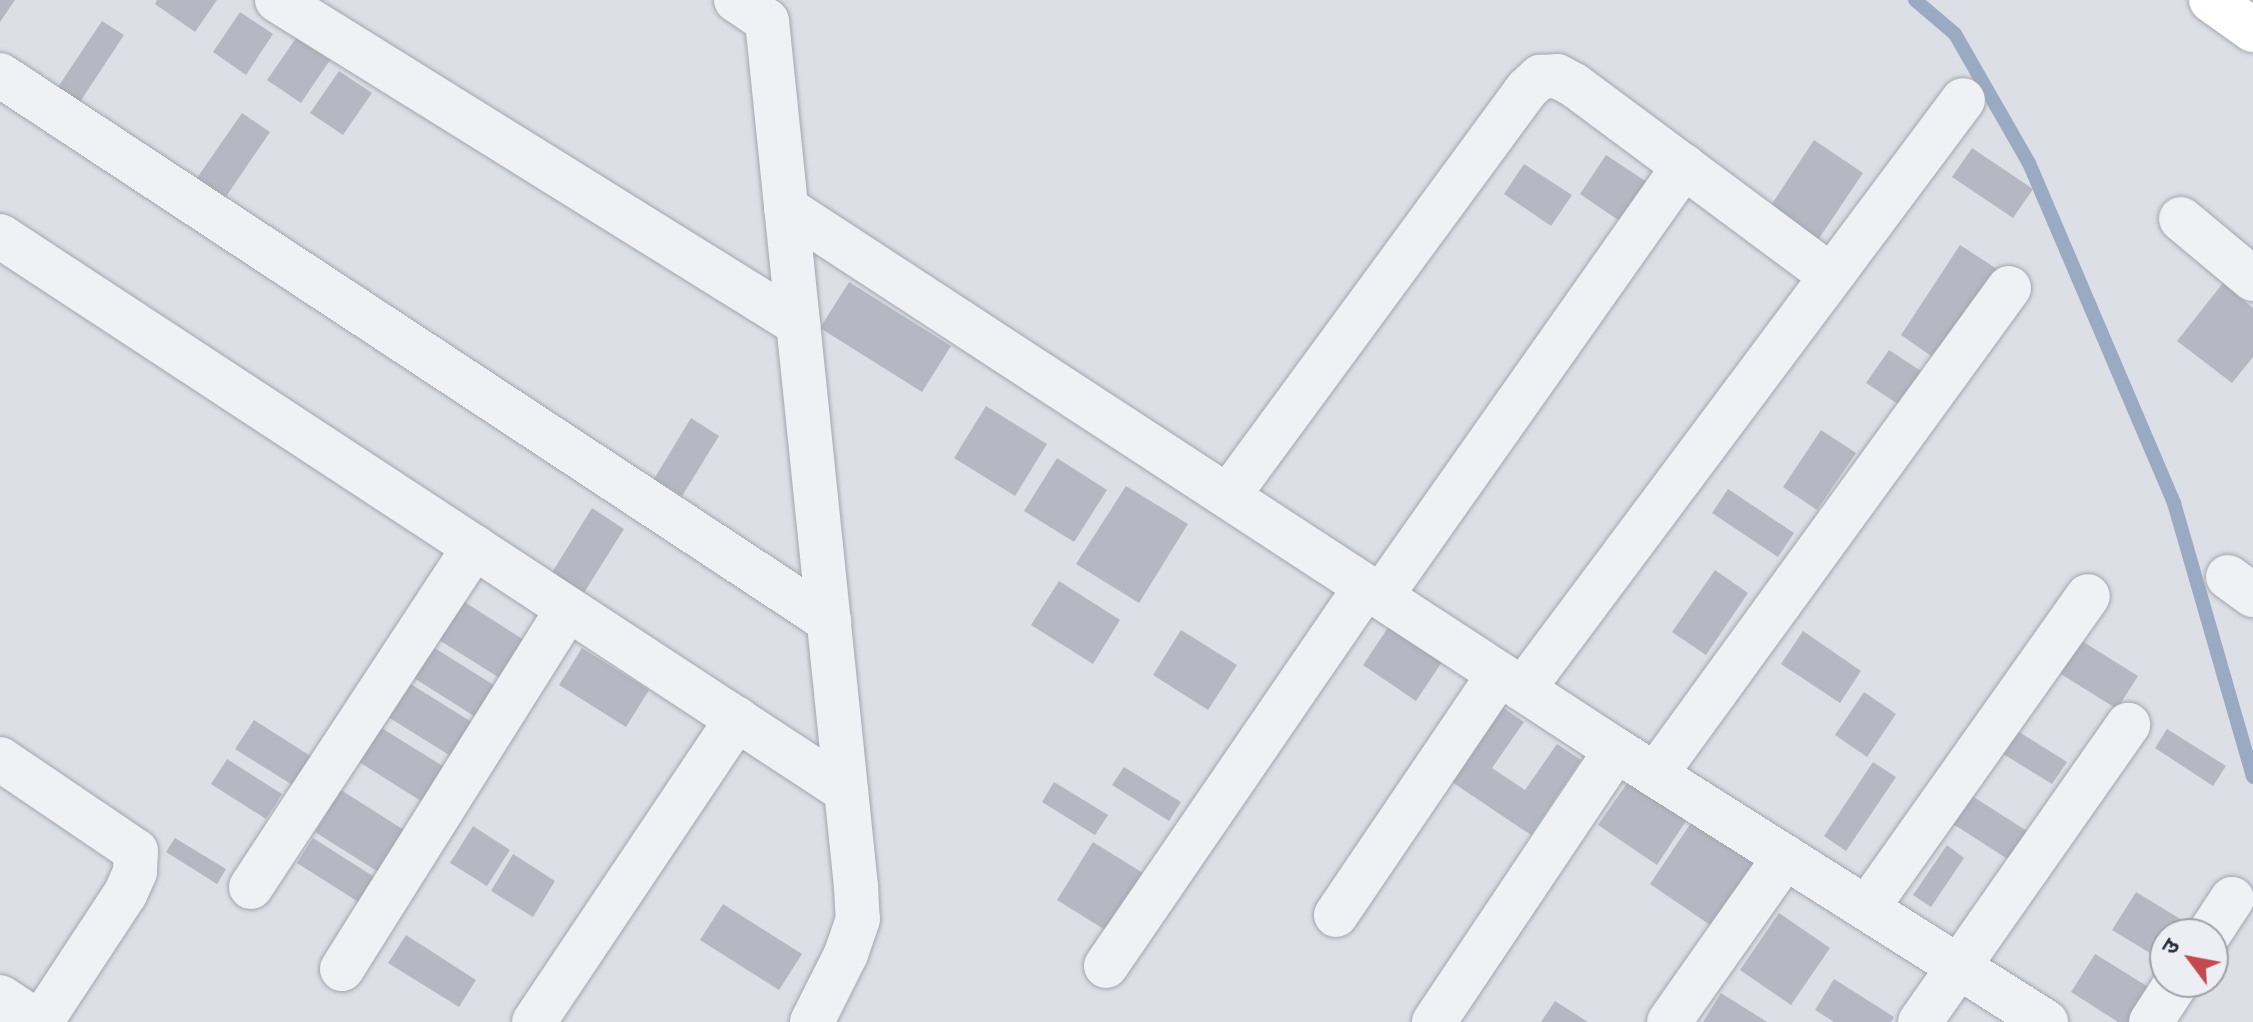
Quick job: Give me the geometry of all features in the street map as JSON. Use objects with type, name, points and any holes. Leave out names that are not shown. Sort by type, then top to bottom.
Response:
[{"type":"street","points":[[277,0],[798,324]]},
{"type":"street","points":[[2211,0],[2253,30]]},
{"type":"street","points":[[756,7],[786,208],[858,919],[846,954],[812,1022]]},
{"type":"street","points":[[0,75],[829,621]]},
{"type":"street","points":[[1228,496],[1527,89],[1540,77],[1557,76],[1574,85],[1831,276]]},
{"type":"street","points":[[1336,915],[1511,682],[1831,276],[1963,100]]},
{"type":"street","points":[[1106,966],[1373,591],[1684,166]]},
{"type":"street","points":[[786,208],[1616,750],[2046,1022]]},
{"type":"street","points":[[2181,219],[2253,279]]},
{"type":"street","points":[[0,236],[846,791]]},
{"type":"street","points":[[1655,775],[2009,288]]},
{"type":"street","points":[[251,887],[474,547]]},
{"type":"street","points":[[1867,908],[2088,596]]},
{"type":"street","points":[[342,969],[568,609]]},
{"type":"street","points":[[534,1022],[737,719]]},
{"type":"street","points":[[1920,1022],[2128,725]]},
{"type":"street","points":[[1434,1022],[1616,750]]},
{"type":"street","points":[[0,759],[136,851],[135,872],[125,894],[40,1022],[0,997]]},
{"type":"street","points":[[1669,1022],[1785,857]]},
{"type":"street","points":[[2151,1022],[2167,998]]},
{"type":"building","points":[[0,0],[15,0],[0,22]]},
{"type":"building","points":[[157,0],[217,0],[195,32],[155,4]]},
{"type":"building","points":[[240,12],[273,34],[246,75],[213,52]]},
{"type":"building","points":[[102,21],[124,35],[76,108],[54,93]]},
{"type":"building","points":[[296,38],[330,60],[301,103],[267,80]]},
{"type":"building","points":[[339,71],[372,93],[343,135],[310,113]]},
{"type":"building","points":[[242,113],[270,132],[219,207],[190,188]]},
{"type":"building","points":[[1814,140],[1863,173],[1816,243],[1768,210]]},
{"type":"building","points":[[1972,148],[2033,189],[2013,218],[1952,177]]},
{"type":"building","points":[[1606,155],[1650,184],[1624,224],[1580,194]]},
{"type":"building","points":[[1524,164],[1572,195],[1551,226],[1504,194]]},
{"type":"building","points":[[1960,245],[1997,269],[1937,360],[1901,335]]},
{"type":"building","points":[[849,282],[951,346],[922,392],[820,328]]},
{"type":"building","points":[[2223,283],[2253,308],[2253,357],[2232,383],[2177,341]]},
{"type":"building","points":[[1889,350],[1924,373],[1901,406],[1866,383]]},
{"type":"building","points":[[986,406],[1047,444],[1015,496],[954,458]]},
{"type":"building","points":[[691,418],[719,436],[682,496],[654,479]]},
{"type":"building","points":[[1821,430],[1856,453],[1817,510],[1783,487]]},
{"type":"building","points":[[1057,458],[1107,490],[1074,542],[1024,511]]},
{"type":"building","points":[[1126,486],[1188,524],[1139,603],[1076,564]]},
{"type":"building","points":[[1728,489],[1794,533],[1778,557],[1712,513]]},
{"type":"building","points":[[592,508],[624,529],[580,599],[548,579]]},
{"type":"building","points":[[1715,570],[1748,593],[1706,655],[1672,632]]},
{"type":"building","points":[[1059,581],[1120,620],[1093,664],[1031,625]]},
{"type":"building","points":[[463,601],[535,647],[511,685],[439,640]]},
{"type":"building","points":[[1393,620],[1446,656],[1416,701],[1363,665]]},
{"type":"building","points":[[1181,630],[1237,665],[1208,710],[1153,675]]},
{"type":"building","points":[[1803,631],[1861,671],[1840,703],[1781,664]]},
{"type":"building","points":[[2077,638],[2138,676],[2117,709],[2056,671]]},
{"type":"building","points":[[433,647],[505,692],[485,723],[414,678]]},
{"type":"building","points":[[582,648],[649,690],[626,727],[559,685]]},
{"type":"building","points":[[409,683],[483,729],[462,763],[388,717]]},
{"type":"building","points":[[1864,692],[1896,714],[1867,757],[1835,735]]},
{"type":"building","points":[[1496,703],[1524,722],[1492,768],[1525,790],[1557,744],[1581,760],[1531,835],[1446,778]]},
{"type":"building","points":[[254,720],[312,757],[294,786],[235,749]]},
{"type":"building","points":[[2010,726],[2067,762],[2052,784],[1995,749]]},
{"type":"building","points":[[380,727],[454,773],[432,808],[359,762]]},
{"type":"building","points":[[2167,729],[2226,766],[2213,786],[2155,748]]},
{"type":"building","points":[[227,759],[282,794],[266,819],[211,784]]},
{"type":"building","points":[[1873,762],[1896,777],[1846,851],[1824,836]]},
{"type":"building","points":[[1124,767],[1181,802],[1169,821],[1112,785]]},
{"type":"building","points":[[1054,782],[1108,815],[1095,835],[1042,802]]},
{"type":"building","points":[[1628,782],[1686,821],[1657,865],[1598,825]]},
{"type":"building","points":[[341,790],[415,837],[388,878],[315,832]]},
{"type":"building","points":[[1969,794],[2038,838],[2020,867],[1950,822]]},
{"type":"building","points":[[1695,817],[1764,864],[1719,931],[1650,884]]},
{"type":"building","points":[[473,826],[510,850],[487,886],[450,863]]},
{"type":"building","points":[[175,838],[226,869],[217,884],[166,852]]},
{"type":"building","points":[[313,838],[387,885],[371,910],[297,863]]},
{"type":"building","points":[[1093,842],[1146,875],[1110,933],[1057,900]]},
{"type":"building","points":[[1947,845],[1964,858],[1931,907],[1913,895]]},
{"type":"building","points":[[513,854],[555,881],[533,917],[491,891]]},
{"type":"building","points":[[2136,892],[2179,918],[2149,918],[2149,952],[2112,930]]},
{"type":"building","points":[[723,904],[802,954],[779,990],[700,940]]},
{"type":"building","points":[[1779,913],[1830,948],[1791,1005],[1740,970]]},
{"type":"building","points":[[406,935],[476,980],[459,1007],[388,963]]},
{"type":"building","points":[[2095,954],[2149,987],[2151,998],[2136,1022],[2118,1022],[2071,992]]},
{"type":"building","points":[[1834,979],[1894,1017],[1891,1022],[1834,1022],[1815,1010]]},
{"type":"building","points":[[1721,993],[1767,1022],[1703,1022]]},
{"type":"building","points":[[1555,1001],[1588,1022],[1541,1022]]},
{"type":"waterway","points":[[1915,0],[1955,34],[2029,163],[2174,503],[2253,777]]}]
